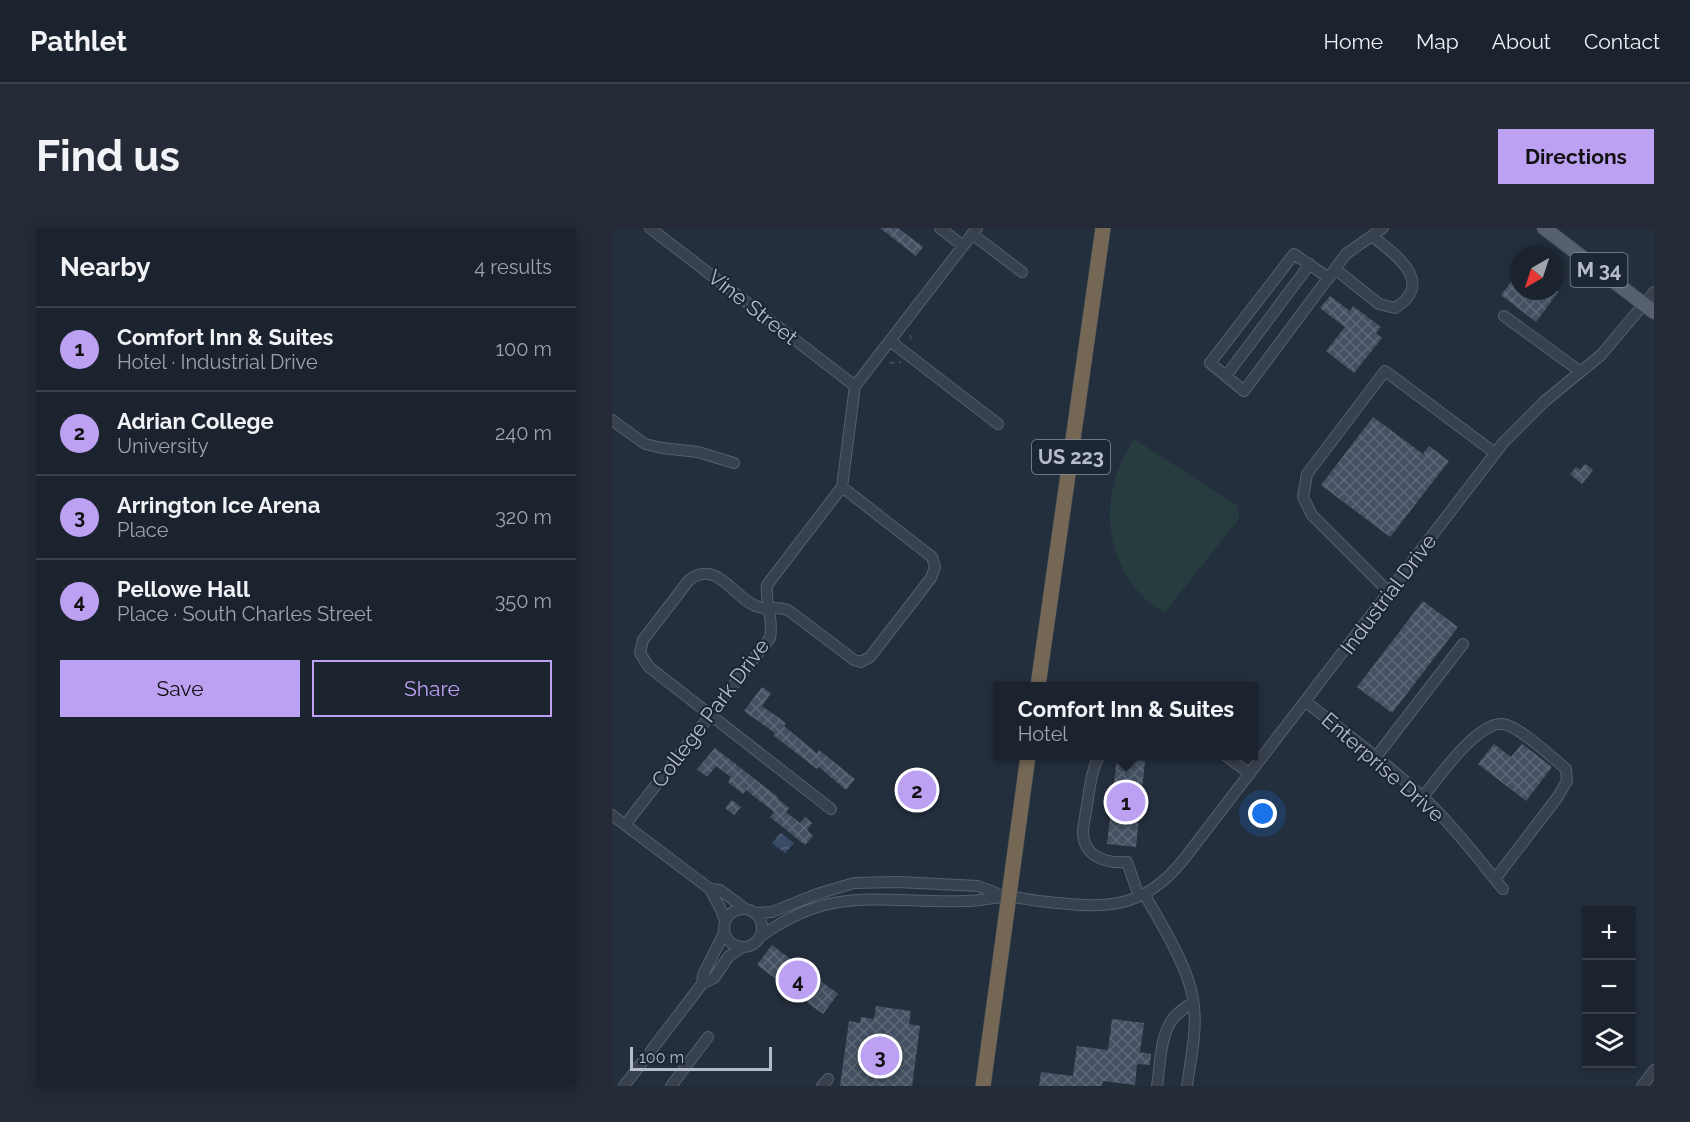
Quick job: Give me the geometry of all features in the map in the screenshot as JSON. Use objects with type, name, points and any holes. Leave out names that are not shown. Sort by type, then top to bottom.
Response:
[{"type":"highway","name":"US 223","points":[[1039,682],[1103,228]]},
{"type":"highway","points":[[983,1086],[1027,760]]},
{"type":"main road","name":"M 34","points":[[1544,228],[1649,308]]},
{"type":"street","name":"Vine Street","points":[[651,228],[855,387]]},
{"type":"street","points":[[940,228],[963,246]]},
{"type":"street","points":[[1372,236],[1395,255],[1409,271],[1413,280],[1412,290],[1405,302],[1395,308],[1379,304],[1332,273],[1294,254],[1210,363],[1244,391],[1332,273],[1346,254],[1383,228]]},
{"type":"street","points":[[831,809],[649,667],[640,653],[644,640],[689,580],[703,573],[719,578],[753,604],[788,610],[854,660],[861,662],[877,649],[931,578],[936,567],[932,557],[842,487],[855,387],[975,231],[1022,272]]},
{"type":"street","points":[[1226,376],[1310,264]]},
{"type":"street","name":"Industrial Drive","points":[[1007,897],[1096,906],[1130,901],[1171,876],[1496,453],[1545,401],[1613,344],[1649,308],[1654,292]]},
{"type":"street","points":[[1504,316],[1581,372]]},
{"type":"street","points":[[890,341],[998,424]]},
{"type":"street","points":[[1389,592],[1312,515],[1303,497],[1307,474],[1344,423],[1385,371],[1496,453]]},
{"type":"street","points":[[614,421],[645,444],[698,452],[734,464]]},
{"type":"street","name":"College Park Drive","points":[[625,825],[770,638],[771,621],[766,597],[767,585],[842,487]]},
{"type":"street","points":[[1376,757],[1463,644]]},
{"type":"street","name":"Enterprise Drive","points":[[1306,702],[1423,797],[1457,832],[1503,889]]},
{"type":"street","points":[[1423,797],[1454,757],[1490,726],[1504,724],[1537,744],[1566,769],[1567,781],[1557,798],[1495,879]]},
{"type":"street","points":[[1097,760],[1092,770],[1083,832],[1085,843],[1101,860],[1114,863],[1127,862],[1141,895],[1186,974],[1193,1002],[1194,1039],[1187,1086]]},
{"type":"street","points":[[1231,760],[1250,774]]},
{"type":"street","points":[[612,815],[710,889],[722,910],[724,933],[703,975],[702,984]]},
{"type":"street","points":[[710,889],[720,890],[744,908],[756,913],[772,912],[817,894],[854,883],[898,882],[978,886],[1007,897]]},
{"type":"street","points":[[724,933],[730,943],[743,947],[750,946],[794,915],[838,902],[862,899],[967,902],[1007,897]]},
{"type":"street","points":[[724,921],[732,911],[744,908]]},
{"type":"street","points":[[756,913],[762,924],[760,937]]},
{"type":"street","points":[[624,1086],[702,984],[714,978],[723,963],[743,947]]},
{"type":"street","points":[[1157,1086],[1168,1025],[1193,1002]]},
{"type":"street","points":[[671,1086],[708,1037]]},
{"type":"street","points":[[1642,1086],[1654,1070]]},
{"type":"path","points":[[910,335],[913,347]]},
{"type":"path","points":[[890,363],[902,362]]},
{"type":"green space","points":[[1134,439],[1238,506],[1239,519],[1164,613],[1139,593],[1124,572],[1111,534],[1110,514],[1116,476]]},
{"type":"water","points":[[781,833],[794,843],[785,853],[772,843]]},
{"type":"building","points":[[880,228],[898,228],[923,247],[916,256]]},
{"type":"building","points":[[1510,284],[1510,300],[1552,300],[1536,322],[1501,295]]},
{"type":"building","points":[[1330,296],[1350,311],[1353,306],[1381,327],[1376,333],[1382,338],[1354,373],[1326,351],[1345,327],[1320,308]]},
{"type":"building","points":[[1373,417],[1423,454],[1429,446],[1449,461],[1390,537],[1321,485]]},
{"type":"building","points":[[1585,464],[1593,470],[1582,484],[1570,474],[1576,467],[1580,470]]},
{"type":"building","points":[[1423,601],[1458,627],[1392,713],[1357,687]]},
{"type":"building","points":[[762,687],[771,693],[762,706],[786,723],[784,726],[813,750],[817,753],[819,750],[855,779],[846,790],[744,711]]},
{"type":"building","points":[[1494,744],[1511,757],[1522,744],[1552,767],[1526,801],[1478,764]]},
{"type":"building","points":[[715,748],[779,798],[789,808],[786,812],[800,823],[805,817],[812,823],[807,830],[813,836],[805,845],[770,817],[774,812],[746,790],[743,794],[728,782],[731,777],[716,766],[707,777],[697,769]]},
{"type":"building","points":[[1117,760],[1145,761],[1136,847],[1107,844]]},
{"type":"building","points":[[732,800],[741,807],[734,815],[725,808]]},
{"type":"building","points":[[772,945],[811,978],[813,975],[838,994],[823,1014],[797,995],[799,992],[785,981],[783,984],[757,965]]},
{"type":"building","points":[[876,1006],[911,1011],[909,1024],[920,1026],[912,1086],[840,1086],[849,1021],[860,1023],[861,1017],[874,1019]]},
{"type":"building","points":[[1112,1019],[1144,1023],[1140,1052],[1151,1054],[1150,1065],[1137,1064],[1135,1085],[1103,1081],[1102,1086],[1039,1086],[1041,1072],[1073,1076],[1077,1046],[1108,1050]]},
{"type":"place","name":"Adrian College","points":[[917,790]]},
{"type":"place","name":"Comfort Inn & Suites","points":[[1126,802]]},
{"type":"place","name":"Pellowe Hall","points":[[798,980]]},
{"type":"place","name":"Arrington Ice Arena","points":[[880,1056]]}]
